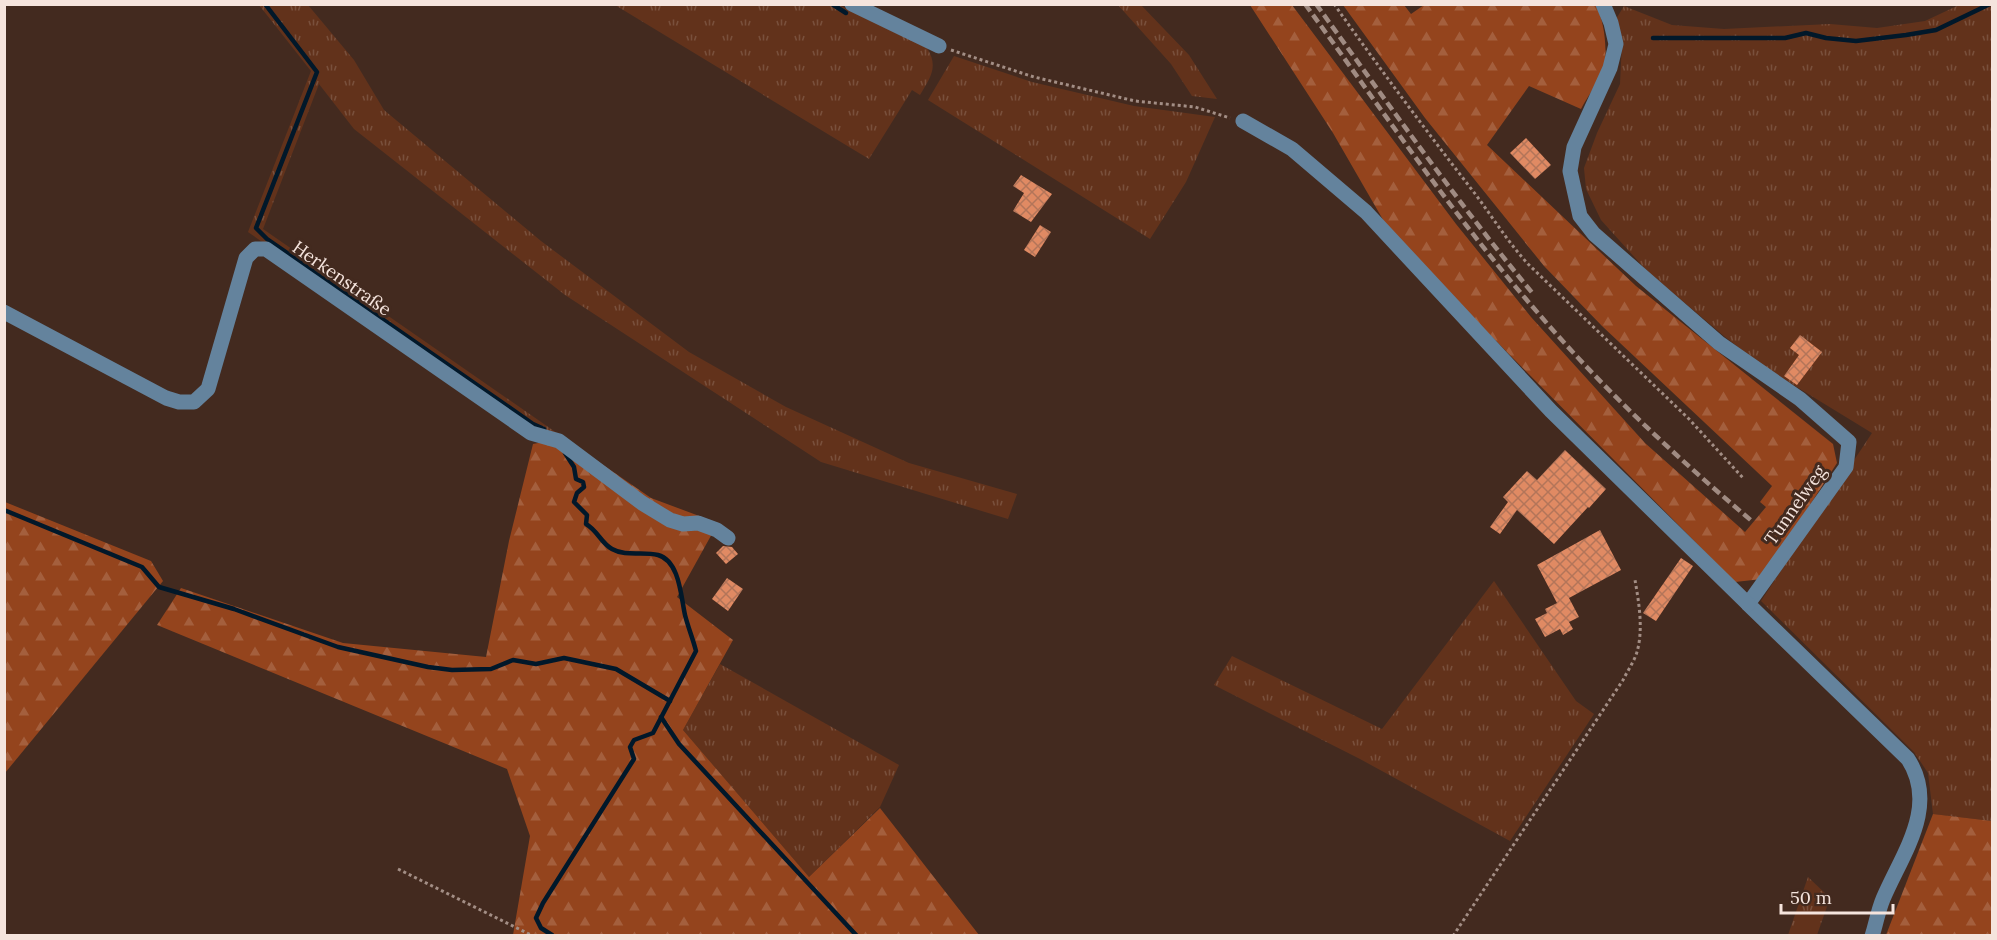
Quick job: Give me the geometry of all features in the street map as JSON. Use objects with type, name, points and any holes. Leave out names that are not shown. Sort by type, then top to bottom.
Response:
[{"type":"street","points":[[852,4],[939,46]]},
{"type":"street","name":"Tunnelweg","points":[[1602,4],[1611,23],[1616,45],[1610,68],[1574,147],[1570,171],[1580,216],[1594,234],[1719,343],[1800,399],[1849,442],[1846,467],[1748,604]]},
{"type":"street","points":[[1243,122],[1292,149],[1366,212],[1551,411],[1908,759],[1916,772],[1920,789],[1917,826],[1882,902],[1872,936]]},
{"type":"street","name":"Herkenstraße","points":[[4,312],[166,398],[179,402],[194,402],[208,389],[246,258],[255,249],[266,249],[531,434],[559,441],[642,503],[670,519],[683,524],[698,523],[717,530],[728,538]]},
{"type":"path","points":[[1334,4],[1405,103],[1490,213],[1508,242],[1689,419],[1743,478]]},
{"type":"path","points":[[939,46],[1034,77],[1135,101],[1195,107],[1243,122]]},
{"type":"path","points":[[1454,936],[1623,680],[1637,654],[1640,625],[1635,580]]},
{"type":"path","points":[[398,869],[533,936]]},
{"type":"green space","points":[[259,5],[308,5],[354,60],[384,110],[541,241],[689,352],[786,407],[909,463],[1017,494],[1008,519],[821,462],[565,295],[354,129],[319,84],[263,229],[564,438],[531,430],[248,232],[311,71]]},
{"type":"green space","points":[[615,5],[839,5],[927,48],[931,55],[932,72],[920,95],[912,90],[869,159]]},
{"type":"green space","points":[[1118,5],[1141,5],[1189,55],[1217,99],[1192,96],[1171,64]]},
{"type":"green space","points":[[1250,5],[1292,5],[1456,224],[1531,317],[1645,443],[1745,532],[1766,507],[1760,502],[1772,486],[1602,326],[1544,266],[1425,118],[1343,5],[1404,5],[1411,14],[1424,5],[1595,5],[1603,26],[1605,60],[1600,77],[1581,109],[1529,86],[1487,145],[1636,286],[1833,444],[1837,463],[1762,579],[1735,582],[1393,237],[1333,133]]},
{"type":"green space","points":[[1959,5],[1992,5],[1992,821],[1933,814],[1928,773],[1914,752],[1761,601],[1872,433],[1761,365],[1647,271],[1601,220],[1586,189],[1584,168],[1597,133],[1620,84],[1622,42],[1616,19],[1624,6],[1672,25],[1724,29],[1830,24],[1877,28],[1925,21]]},
{"type":"green space","points":[[954,56],[1032,82],[1134,106],[1215,117],[1186,182],[1150,239],[928,100]]},
{"type":"green space","points":[[564,438],[651,498],[718,523],[677,597],[733,640],[683,730],[809,877],[880,808],[979,935],[513,935],[530,836],[507,769],[157,625],[181,588],[343,643],[486,657],[509,541],[533,444]]},
{"type":"green space","points":[[5,502],[151,561],[163,581],[5,773]]},
{"type":"green space","points":[[1494,581],[1576,701],[1594,714],[1510,841],[1360,759],[1214,685],[1232,656],[1382,729]]},
{"type":"green space","points":[[720,664],[899,765],[880,807],[809,877],[683,730]]},
{"type":"green space","points":[[1933,814],[1992,821],[1992,935],[1886,935]]},
{"type":"green space","points":[[1808,877],[1830,898],[1817,935],[1788,935]]},
{"type":"building","points":[[1526,138],[1551,165],[1535,179],[1510,153]]},
{"type":"building","points":[[1021,175],[1052,194],[1031,222],[1013,211],[1024,193],[1013,186]]},
{"type":"building","points":[[1040,225],[1051,232],[1035,257],[1024,250]]},
{"type":"building","points":[[1800,335],[1822,352],[1797,385],[1784,376],[1799,355],[1790,348]]},
{"type":"building","points":[[1565,450],[1606,489],[1554,544],[1517,510],[1500,534],[1490,527],[1508,502],[1503,497],[1527,471],[1537,480]]},
{"type":"building","points":[[1600,530],[1621,570],[1569,598],[1579,617],[1569,622],[1573,629],[1563,635],[1560,629],[1545,637],[1535,619],[1547,613],[1545,609],[1557,603],[1537,565]]},
{"type":"building","points":[[723,546],[732,547],[738,554],[726,564],[716,553]]},
{"type":"building","points":[[1681,558],[1693,566],[1656,621],[1643,613]]},
{"type":"building","points":[[727,578],[743,589],[728,611],[712,599]]},
{"type":"waterway","points":[[265,4],[317,72],[256,228],[267,239],[533,424],[544,429]]},
{"type":"waterway","points":[[832,4],[846,13]]},
{"type":"waterway","points":[[1653,38],[1785,38],[1806,33],[1856,41],[1936,30],[1990,4]]},
{"type":"waterway","points":[[552,935],[541,928],[536,918],[543,903],[634,759],[630,747],[634,740],[653,733],[696,651],[678,581],[671,565],[658,555],[623,553],[612,549],[586,524],[587,515],[574,502],[577,493],[584,487],[583,482],[576,479],[574,467],[565,453]]},
{"type":"waterway","points":[[4,510],[142,567],[159,587],[234,609],[338,647],[428,667],[452,670],[491,669],[513,660],[536,664],[564,658],[616,669],[670,701]]},
{"type":"waterway","points":[[661,717],[679,744],[857,936]]},
{"type":"railway","points":[[1305,4],[1447,200],[1538,313],[1588,369],[1641,422],[1753,522]]},
{"type":"railway","points":[[1316,4],[1450,188],[1534,295]]}]
